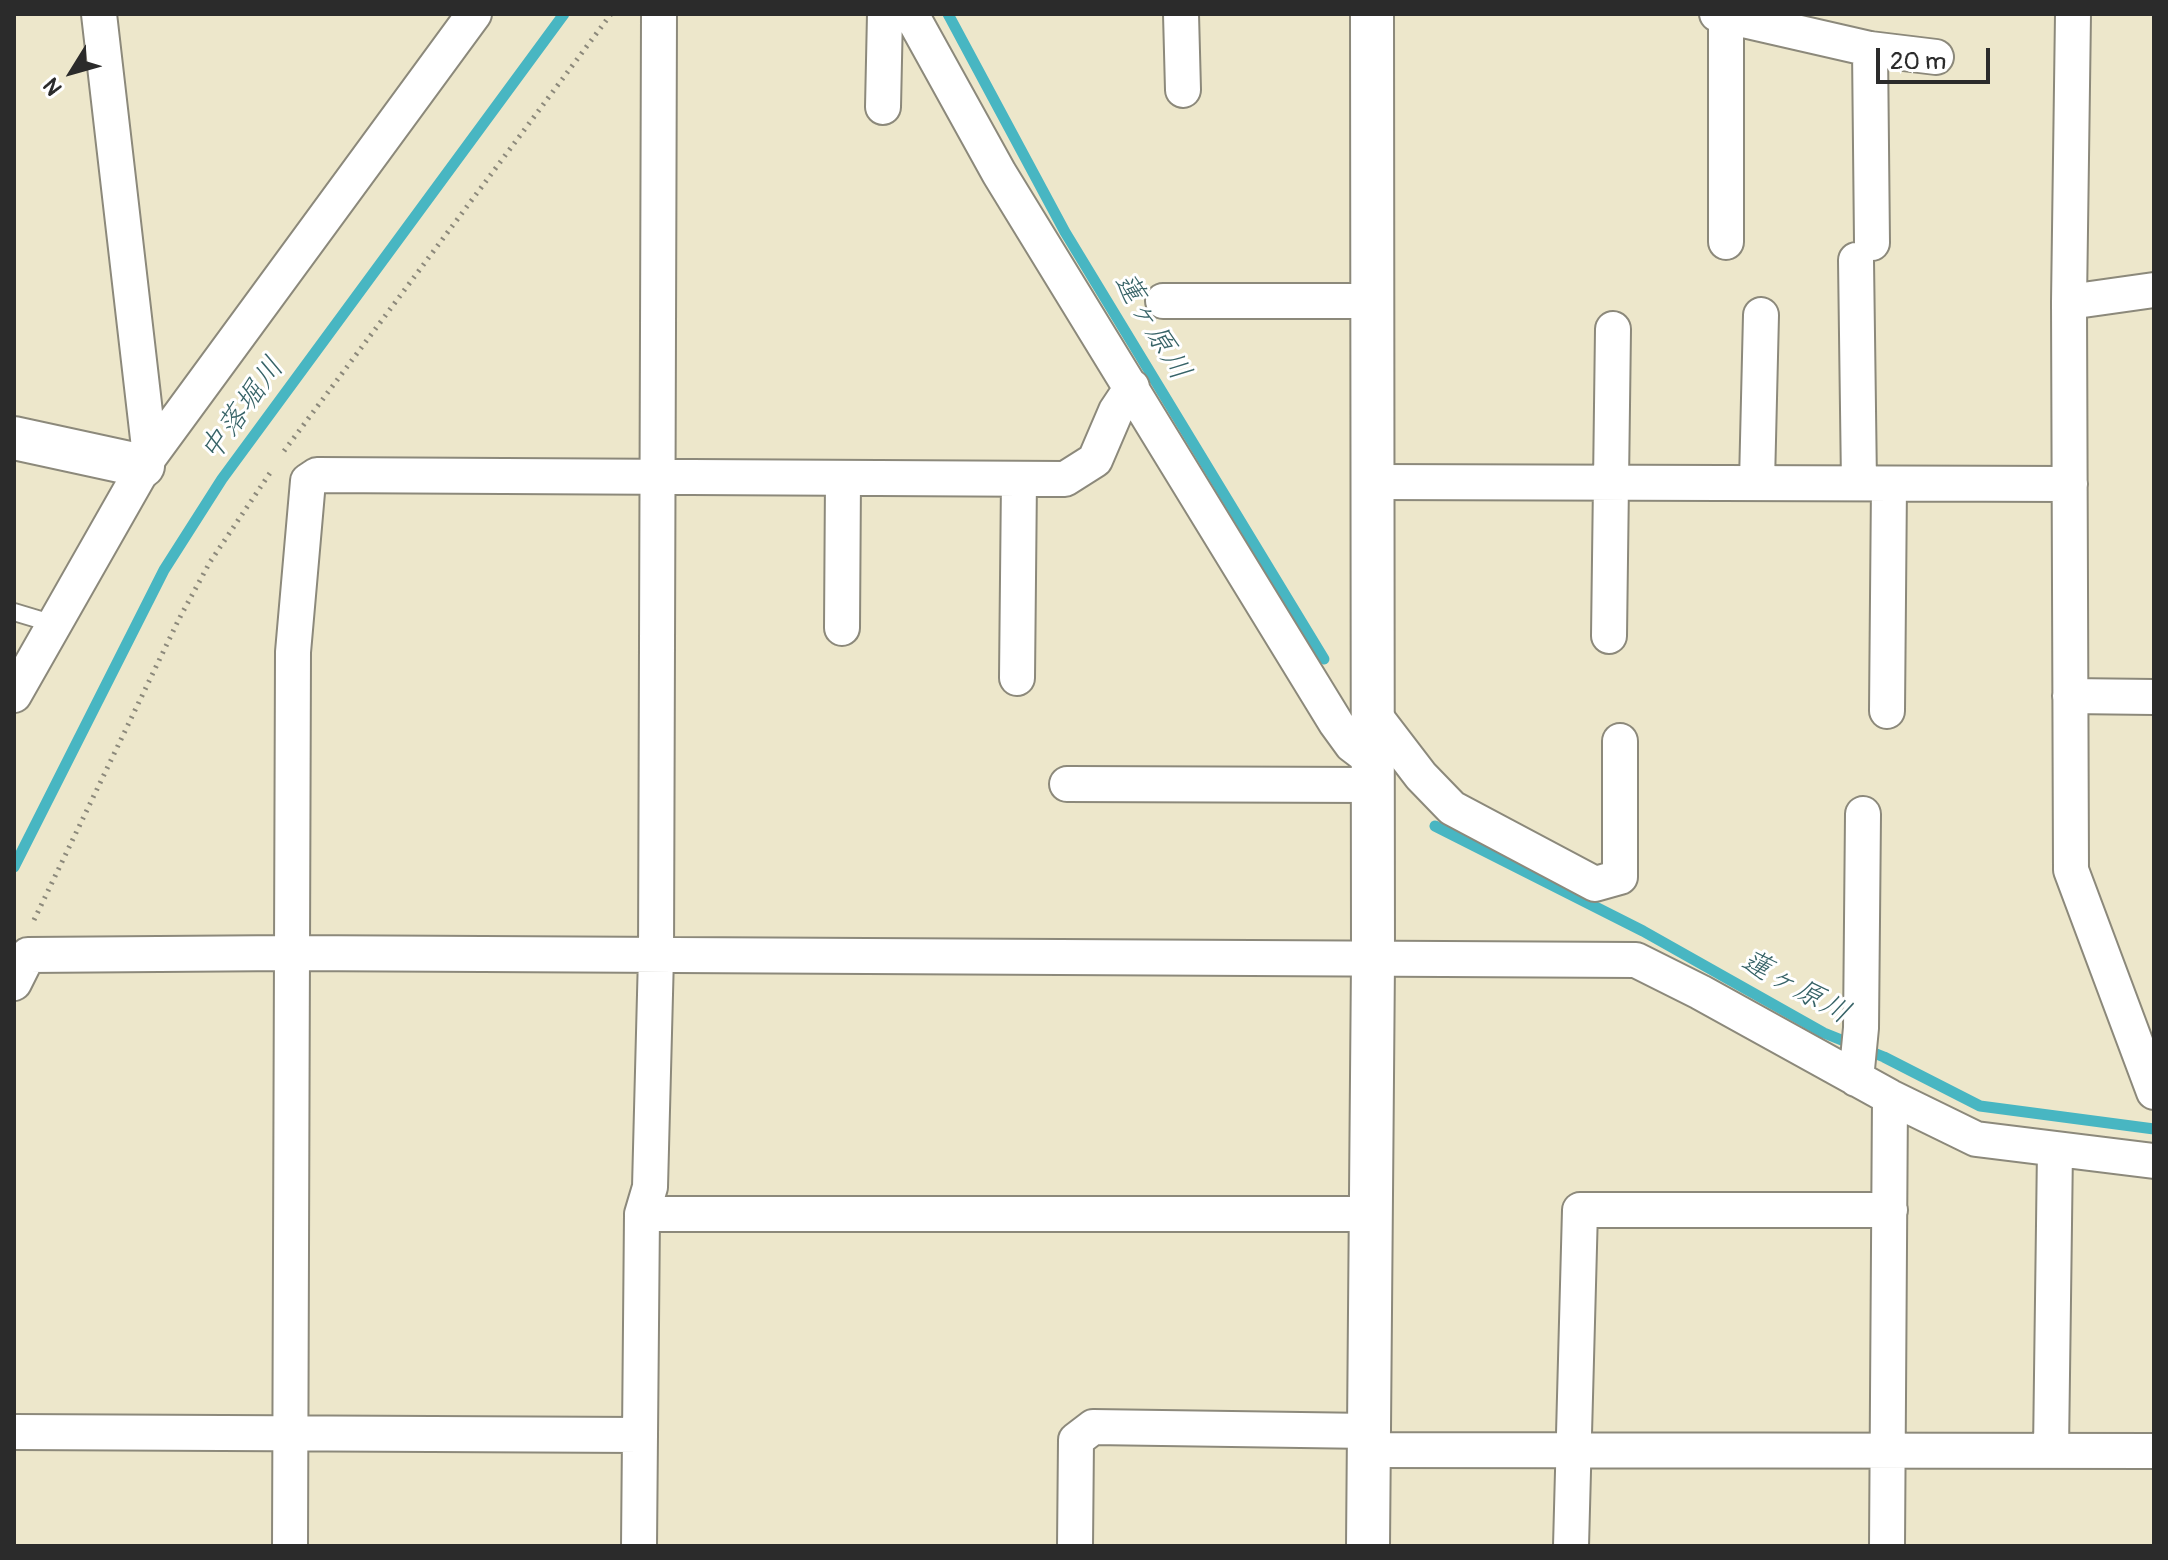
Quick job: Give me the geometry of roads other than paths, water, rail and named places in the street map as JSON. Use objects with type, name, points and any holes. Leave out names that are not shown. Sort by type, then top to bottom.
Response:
[{"type":"street","points":[[99,14],[147,461]]},
{"type":"street","points":[[14,695],[147,461],[474,14]]},
{"type":"street","points":[[639,1546],[642,1214],[650,1187],[656,956],[659,14]]},
{"type":"street","points":[[883,107],[885,14]]},
{"type":"street","points":[[911,14],[999,173],[1336,723],[1372,773]]},
{"type":"street","points":[[1181,14],[1183,90]]},
{"type":"street","points":[[1368,1546],[1373,960],[1372,14]]},
{"type":"street","points":[[2073,14],[2069,302],[2071,870],[2154,1092]]},
{"type":"street","points":[[1726,242],[1722,15],[1870,49],[1936,57]]},
{"type":"street","points":[[1870,49],[1864,252],[1887,711]]},
{"type":"street","points":[[2069,302],[2154,290]]},
{"type":"street","points":[[1163,301],[1372,301]]},
{"type":"street","points":[[1757,482],[1761,315]]},
{"type":"street","points":[[1609,636],[1613,329]]},
{"type":"street","points":[[290,1546],[293,652],[308,481],[317,475],[1065,479],[1095,460],[1116,411],[1132,387]]},
{"type":"street","points":[[14,438],[147,461]]},
{"type":"street","points":[[842,628],[843,478]]},
{"type":"street","points":[[1017,678],[1019,479]]},
{"type":"street","points":[[1373,482],[2070,484]]},
{"type":"street","points":[[2070,696],[2154,697]]},
{"type":"street","points":[[1372,712],[1421,776],[1452,808],[1595,884],[1620,877],[1620,741]]},
{"type":"street","points":[[1067,784],[1372,773]]},
{"type":"street","points":[[1857,1072],[1861,1028],[1863,814]]},
{"type":"street","points":[[14,983],[28,955],[290,953],[1636,960],[1857,1072],[1890,1097],[1976,1139],[2154,1161]]},
{"type":"street","points":[[1887,1546],[1890,1097]]},
{"type":"street","points":[[2051,1450],[2055,1149]]},
{"type":"street","points":[[1571,1546],[1580,1210],[1890,1210]]},
{"type":"street","points":[[642,1214],[1370,1214]]},
{"type":"street","points":[[1075,1546],[1076,1440],[1093,1427],[1572,1450],[2154,1451]]},
{"type":"street","points":[[14,1432],[640,1435]]},
{"type":"lane","points":[[14,612],[54,624]]},
{"type":"waterway","name":"中落堀川","points":[[14,867],[164,570],[222,479],[564,14]]},
{"type":"waterway","name":"蓮ヶ原川","points":[[948,14],[1065,232],[1324,659]]},
{"type":"waterway","name":"蓮ヶ原川","points":[[1435,826],[1643,931],[1824,1033],[1884,1057],[1980,1106],[2154,1129]]}]
